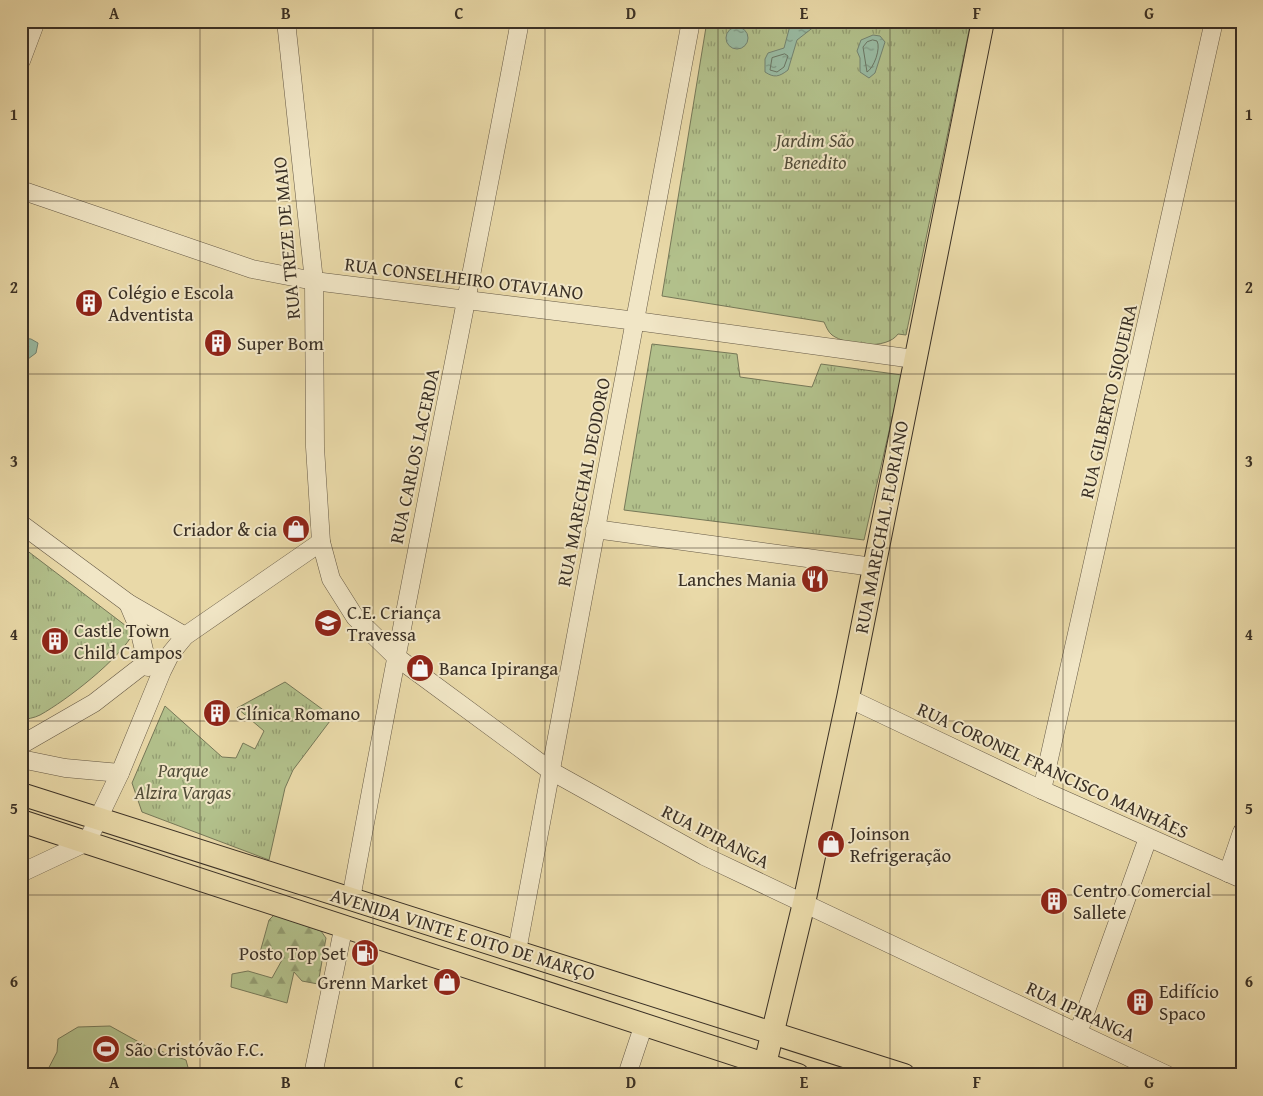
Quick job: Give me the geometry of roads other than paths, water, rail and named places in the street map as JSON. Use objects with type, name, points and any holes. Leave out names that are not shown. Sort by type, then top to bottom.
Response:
[{"type":"main road","name":"RUA MARECHAL FLORIANO","points":[[765,1064],[804,903],[848,698],[914,359],[983,21]]},
{"type":"main road","name":"AVENIDA VINTE E OITO DE MARÇO","points":[[21,794],[904,1075]]},
{"type":"main road","name":"AVENIDA VINTE E OITO DE MARÇO","points":[[21,821],[344,925],[798,1075]]},
{"type":"street","points":[[21,61],[36,21]]},
{"type":"street","name":"RUA TREZE DE MAIO","points":[[286,21],[314,280],[315,447],[321,542]]},
{"type":"street","name":"RUA CARLOS LACERDA","points":[[350,899],[395,656],[468,301],[520,21]]},
{"type":"street","name":"RUA MARECHAL DEODORO","points":[[517,951],[691,21]]},
{"type":"street","name":"RUA GILBERTO SIQUEIRA","points":[[1042,790],[1214,21]]},
{"type":"street","name":"RUA CONSELHEIRO OTAVIANO","points":[[21,190],[252,269],[314,280],[468,301],[636,321],[914,359]]},
{"type":"street","points":[[21,524],[128,603],[185,636]]},
{"type":"street","points":[[596,529],[873,567]]},
{"type":"street","points":[[21,872],[87,842],[120,773],[147,705],[171,653],[185,636],[321,542]]},
{"type":"street","name":"RUA IPIRANGA","points":[[321,542],[331,579],[355,617],[395,656],[551,771],[704,856],[1167,1075]]},
{"type":"street","points":[[128,603],[140,628],[147,657],[147,705]]},
{"type":"street","points":[[21,745],[94,703],[142,665],[147,657]]},
{"type":"street","name":"RUA CORONEL FRANCISCO MANHÃES","points":[[848,698],[1042,790],[1235,876]]},
{"type":"street","points":[[21,759],[66,768],[120,773]]},
{"type":"street","points":[[1235,876],[1242,832]]},
{"type":"street","points":[[1078,1033],[1148,838]]},
{"type":"street","points":[[313,1075],[344,925]]},
{"type":"street","points":[[628,1075],[644,1024]]},
{"type":"water","points":[[791,22],[796,27],[807,22],[813,23],[815,26],[797,40],[788,70],[779,75],[771,75],[765,72],[765,59],[768,53],[784,48]]},
{"type":"water","points":[[737,27],[747,34],[748,38],[741,48],[737,49],[727,42],[726,38],[733,28]]},
{"type":"water","points":[[873,35],[880,36],[885,42],[875,73],[869,78],[860,72],[860,58],[857,51],[861,40]]},
{"type":"water","points":[[21,338],[31,339],[38,343],[36,353],[28,359],[21,358]]},
{"type":"place","name":"Colégio e Escola Adventista","points":[[89,303]]},
{"type":"place","name":"Super Bom","points":[[218,343]]},
{"type":"place","name":"Criador & cia","points":[[296,529]]},
{"type":"place","name":"Lanches Mania","points":[[815,579]]},
{"type":"place","name":"C.E. Criança Travessa","points":[[328,623]]},
{"type":"place","name":"Castle Town Child Campos","points":[[55,641]]},
{"type":"place","name":"Banca Ipiranga","points":[[420,668]]},
{"type":"place","name":"Clínica Romano","points":[[217,713]]},
{"type":"place","name":"Joinson Refrigeração","points":[[831,844]]},
{"type":"place","name":"Centro Comercial Sallete","points":[[1054,901]]},
{"type":"place","name":"Posto Top Set","points":[[365,953]]},
{"type":"place","name":"Grenn Market","points":[[447,982]]},
{"type":"place","name":"Edifício Spaco","points":[[1140,1002]]},
{"type":"place","name":"São Cristóvão F.C.","points":[[106,1049]]},
{"type":"park label","name":"Jardim São Benedito","points":[[815,151]]},
{"type":"park label","name":"Parque Alzira Vargas","points":[[183,781]]}]
